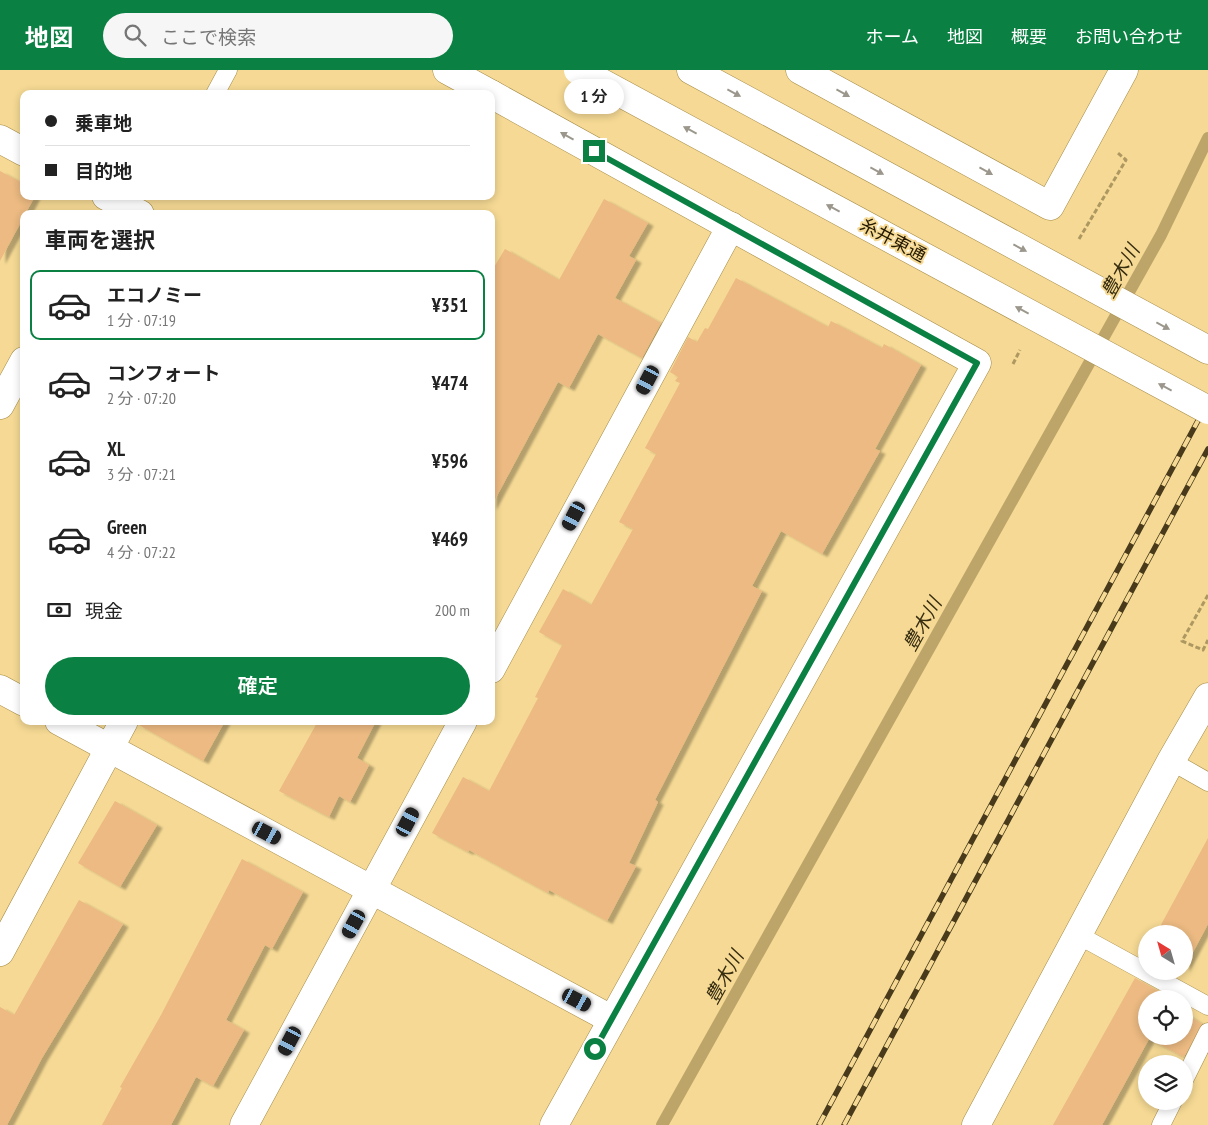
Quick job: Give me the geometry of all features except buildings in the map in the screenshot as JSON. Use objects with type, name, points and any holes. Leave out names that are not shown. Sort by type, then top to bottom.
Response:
[{"type":"street","points":[[447,70],[484,90]]},
{"type":"street","name":"糸井東通","points":[[578,70],[1208,410]]},
{"type":"street","points":[[691,70],[1208,350]]},
{"type":"street","points":[[813,73],[1050,206],[1124,70]]},
{"type":"street","points":[[495,96],[977,363],[611,1019],[554,1125]]},
{"type":"street","points":[[0,139],[20,150]]},
{"type":"street","points":[[108,203],[128,210]]},
{"type":"street","points":[[495,663],[731,226]]},
{"type":"street","points":[[0,405],[20,368]]},
{"type":"street","points":[[0,689],[20,700]]},
{"type":"street","points":[[976,1125],[1171,761],[1208,697]]},
{"type":"street","points":[[67,725],[611,1019]]},
{"type":"street","points":[[0,952],[122,725]]},
{"type":"street","points":[[244,1125],[461,725]]},
{"type":"lane","points":[[217,90],[228,70]]},
{"type":"lane","points":[[1171,761],[1208,782]]},
{"type":"lane","points":[[1078,935],[1208,1006]]},
{"type":"lane","points":[[1193,1062],[1208,1032]]},
{"type":"lane","points":[[1161,1125],[1168,1110]]},
{"type":"path","points":[[1074,247],[1126,160],[1114,151]]},
{"type":"path","points":[[1208,595],[1182,641],[1203,650],[1208,640]]},
{"type":"waterway","name":"豊木川","points":[[662,1125],[1161,235],[1208,138]]},
{"type":"railway","points":[[819,1125],[1208,402]]},
{"type":"railway","points":[[844,1125],[1208,449]]},
{"type":"route","points":[[594,151],[977,363],[595,1049]]}]
